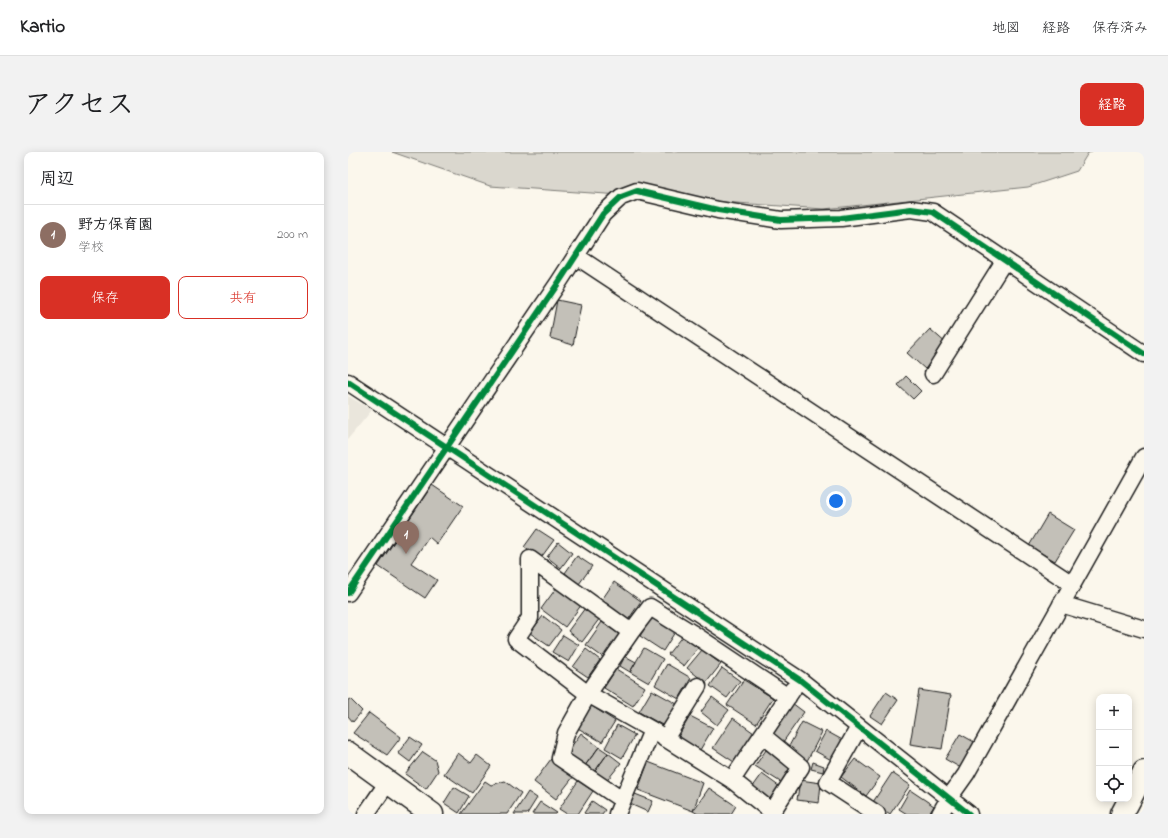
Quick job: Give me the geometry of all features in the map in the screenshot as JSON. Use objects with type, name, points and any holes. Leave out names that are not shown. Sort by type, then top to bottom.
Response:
[{"type":"main road","points":[[348,753],[432,814]]},
{"type":"main road","points":[[1122,814],[1144,772]]},
{"type":"street","points":[[348,593],[448,447],[603,214],[621,197],[637,191],[718,210],[781,220],[841,218],[911,209],[933,212],[1144,354]]},
{"type":"street","points":[[576,256],[1072,584]]},
{"type":"street","points":[[933,374],[1004,261]]},
{"type":"street","points":[[348,382],[800,680],[969,814]]},
{"type":"street","points":[[940,814],[966,774],[1144,457]]},
{"type":"street","points":[[631,632],[530,559],[530,618],[516,639],[588,694],[652,730],[732,780],[772,812],[800,767],[762,735]]},
{"type":"street","points":[[1061,604],[1144,629]]},
{"type":"street","points":[[652,730],[620,807],[560,758],[566,733],[588,694],[650,607],[788,697]]},
{"type":"street","points":[[732,780],[800,680]]},
{"type":"street","points":[[665,739],[698,686]]},
{"type":"street","points":[[859,727],[828,782],[877,814]]},
{"type":"street","points":[[366,814],[388,782]]},
{"type":"shaded area","points":[[392,152],[1092,152],[1088,153],[1077,171],[1028,187],[824,209],[490,186]]},
{"type":"shaded area","points":[[348,396],[372,410],[348,439]]},
{"type":"building","points":[[557,300],[581,305],[573,345],[550,338]]},
{"type":"building","points":[[930,329],[948,345],[925,369],[907,353]]},
{"type":"building","points":[[906,376],[921,391],[913,399],[898,385]]},
{"type":"building","points":[[432,485],[463,506],[437,544],[429,537],[411,563],[437,580],[425,598],[378,566]]},
{"type":"building","points":[[1048,514],[1074,530],[1055,561],[1029,546]]},
{"type":"building","points":[[537,529],[554,540],[540,559],[524,547]]},
{"type":"building","points":[[558,542],[572,553],[561,568],[547,557]]},
{"type":"building","points":[[577,556],[592,566],[579,584],[565,573]]},
{"type":"building","points":[[614,582],[641,601],[628,620],[601,601]]},
{"type":"building","points":[[557,587],[582,604],[565,627],[541,609]]},
{"type":"building","points":[[585,608],[600,618],[582,642],[568,631]]},
{"type":"building","points":[[543,616],[561,630],[549,646],[530,633]]},
{"type":"building","points":[[652,617],[675,632],[663,651],[640,636]]},
{"type":"building","points":[[602,622],[620,635],[604,658],[586,645]]},
{"type":"building","points":[[563,635],[579,645],[569,662],[552,652]]},
{"type":"building","points":[[683,635],[698,648],[684,666],[668,654]]},
{"type":"building","points":[[644,648],[663,659],[649,683],[630,672]]},
{"type":"building","points":[[586,649],[600,660],[588,677],[573,667]]},
{"type":"building","points":[[702,650],[721,664],[706,683],[687,668]]},
{"type":"building","points":[[625,656],[636,662],[630,672],[620,666]]},
{"type":"building","points":[[667,664],[691,678],[679,699],[655,685]]},
{"type":"building","points":[[722,668],[740,681],[727,698],[710,686]]},
{"type":"building","points":[[616,669],[645,687],[633,706],[604,688]]},
{"type":"building","points":[[744,680],[773,698],[756,724],[727,705]]},
{"type":"building","points":[[652,690],[677,704],[664,726],[639,712]]},
{"type":"building","points":[[919,690],[951,695],[942,749],[910,744]]},
{"type":"building","points":[[886,692],[898,700],[882,724],[870,716]]},
{"type":"building","points":[[712,697],[729,710],[717,725],[701,712]]},
{"type":"building","points":[[350,699],[362,711],[353,722],[348,716],[348,700]]},
{"type":"building","points":[[792,703],[804,712],[783,742],[770,734]]},
{"type":"building","points":[[590,705],[615,721],[602,742],[576,727]]},
{"type":"building","points":[[369,713],[401,737],[387,755],[353,733]]},
{"type":"building","points":[[690,716],[713,728],[700,750],[678,737]]},
{"type":"building","points":[[733,718],[754,733],[734,762],[713,748]]},
{"type":"building","points":[[802,722],[822,732],[807,761],[787,750]]},
{"type":"building","points":[[617,725],[635,735],[622,758],[605,748]]},
{"type":"building","points":[[826,731],[846,742],[835,762],[815,751]]},
{"type":"building","points":[[581,733],[599,747],[584,767],[566,754]]},
{"type":"building","points":[[960,734],[976,743],[961,768],[945,759]]},
{"type":"building","points":[[410,737],[422,745],[410,762],[398,753]]},
{"type":"building","points":[[599,747],[608,753],[593,774],[584,767]]},
{"type":"building","points":[[766,750],[792,767],[782,783],[755,766]]},
{"type":"building","points":[[423,752],[435,760],[438,771],[426,789],[405,774]]},
{"type":"building","points":[[458,753],[471,763],[477,755],[491,766],[472,793],[444,774]]},
{"type":"building","points":[[608,753],[621,763],[605,783],[593,774]]},
{"type":"building","points":[[551,759],[574,776],[556,799],[534,782]]},
{"type":"building","points":[[855,759],[880,777],[866,796],[841,777]]},
{"type":"building","points":[[648,762],[703,783],[693,811],[638,790]]},
{"type":"building","points":[[813,762],[824,766],[823,772],[811,769]]},
{"type":"building","points":[[892,773],[910,785],[890,814],[873,802]]},
{"type":"building","points":[[762,774],[780,787],[771,800],[752,788]]},
{"type":"building","points":[[800,780],[821,783],[819,803],[797,800]]},
{"type":"building","points":[[485,781],[491,785],[505,781],[521,793],[507,814],[461,814]]},
{"type":"building","points":[[578,781],[593,791],[578,814],[567,814],[559,809]]},
{"type":"building","points":[[454,787],[469,796],[459,813],[444,803]]},
{"type":"building","points":[[709,788],[736,806],[731,814],[698,814],[693,811]]},
{"type":"building","points":[[910,790],[934,806],[929,814],[907,814],[899,809]]},
{"type":"building","points":[[528,792],[537,798],[527,814],[514,814]]},
{"type":"building","points":[[635,794],[653,801],[648,812],[630,804]]},
{"type":"building","points":[[592,801],[605,810],[602,814],[584,813]]},
{"type":"building","points":[[540,802],[557,813],[532,814]]},
{"type":"cycle path","points":[[348,593],[559,282],[603,214],[621,197],[637,191],[718,210],[781,220],[841,218],[911,209],[933,212],[1144,354]]},
{"type":"cycle path","points":[[348,382],[800,680],[969,814]]},
{"type":"place","name":"野方保育園","points":[[406,554]]}]
